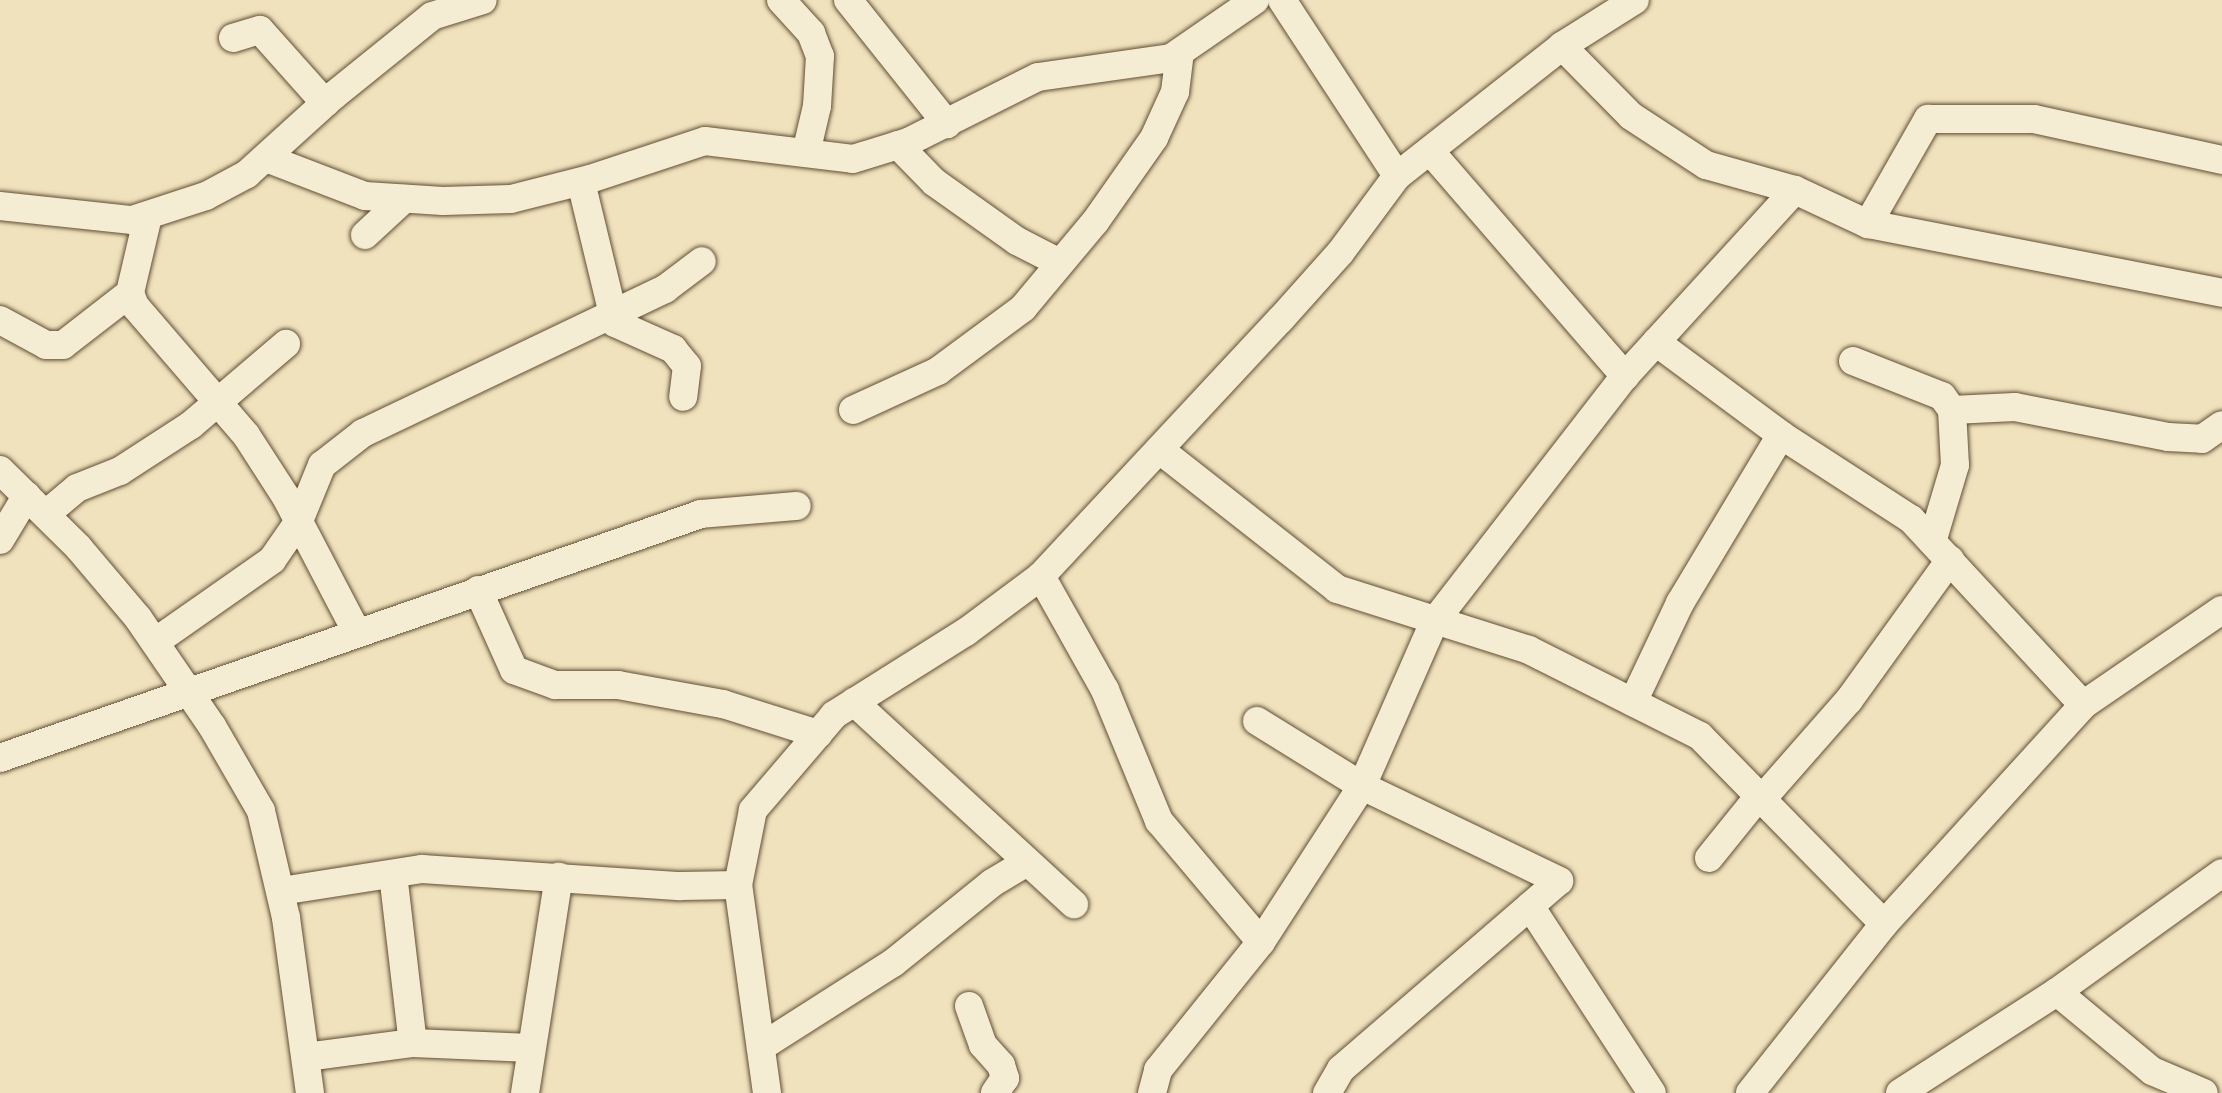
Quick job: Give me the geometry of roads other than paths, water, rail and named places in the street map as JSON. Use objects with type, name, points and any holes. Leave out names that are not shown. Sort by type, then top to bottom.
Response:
[{"type":"street","points":[[0,206],[70,217],[132,220],[206,196],[266,158],[427,8],[483,0]]},
{"type":"street","points":[[780,0],[810,32],[820,56],[817,106],[806,152]]},
{"type":"street","points":[[848,0],[947,124]]},
{"type":"street","points":[[266,158],[364,196],[511,200],[581,182],[704,141],[852,159],[947,124],[1038,78],[1171,58],[1255,0]]},
{"type":"street","points":[[1282,0],[1397,176]]},
{"type":"street","points":[[767,1093],[738,885],[753,810],[834,715],[966,632],[1041,576],[1340,253],[1397,176],[1562,46],[1635,0]]},
{"type":"street","points":[[233,38],[260,30],[326,104]]},
{"type":"street","points":[[1562,46],[1631,116],[1706,166],[1794,190],[1868,224],[2222,292]]},
{"type":"street","points":[[852,410],[938,371],[1023,308],[1154,138],[1175,92],[1180,52]]},
{"type":"street","points":[[1868,224],[1928,119],[2034,119],[2222,160]]},
{"type":"street","points":[[898,145],[934,182],[1016,240],[1060,264]]},
{"type":"street","points":[[1430,151],[1625,376]]},
{"type":"street","points":[[581,182],[615,324],[673,349],[687,366],[683,397]]},
{"type":"street","points":[[1152,1093],[1158,1070],[1261,942],[1362,786],[1434,622],[1625,376],[1794,190]]},
{"type":"street","points":[[366,235],[404,199]]},
{"type":"street","points":[[148,216],[130,293],[135,306],[220,401],[299,521],[357,633]]},
{"type":"street","points":[[155,642],[272,560],[299,521],[322,465],[363,433],[665,289],[702,262]]},
{"type":"street","points":[[0,320],[46,346],[63,346],[130,293]]},
{"type":"street","points":[[1656,342],[1781,435],[1911,519],[2083,705]]},
{"type":"street","points":[[0,540],[36,504],[120,471],[220,401],[286,344]]},
{"type":"street","points":[[1709,858],[1849,700],[1941,551],[1954,465],[1952,410],[1942,396],[1853,361]]},
{"type":"street","points":[[1952,410],[2015,408],[2168,438],[2202,439],[2222,426]]},
{"type":"street","points":[[1634,702],[1680,603],[1781,435]]},
{"type":"street","points":[[1160,450],[1336,589],[1529,650],[1700,736],[1884,924]]},
{"type":"street","points":[[0,470],[36,504],[155,642],[192,694],[261,810],[280,891],[310,1093]]},
{"type":"street","points":[[0,758],[701,514],[797,506]]},
{"type":"street","points":[[1041,576],[1098,677],[1160,821],[1261,942]]},
{"type":"street","points":[[478,590],[514,670],[555,685],[618,685],[723,704],[818,734]]},
{"type":"street","points":[[1750,1093],[1884,924],[2083,705],[2218,616]]},
{"type":"street","points":[[854,702],[1025,864],[1074,904]]},
{"type":"street","points":[[1257,721],[1362,786],[1559,881],[1341,1070],[1326,1093]]},
{"type":"street","points":[[761,1047],[893,962],[992,883],[1025,864]]},
{"type":"street","points":[[280,891],[422,869],[680,886],[738,885]]},
{"type":"street","points":[[1900,1093],[2057,992],[2222,873]]},
{"type":"street","points":[[393,874],[413,1044]]},
{"type":"street","points":[[524,1093],[559,877]]},
{"type":"street","points":[[1530,906],[1652,1093]]},
{"type":"street","points":[[2057,992],[2152,1071],[2204,1093]]},
{"type":"street","points":[[969,1006],[984,1045],[1002,1065],[1005,1078],[996,1093]]},
{"type":"street","points":[[306,1057],[413,1044],[531,1048]]}]
